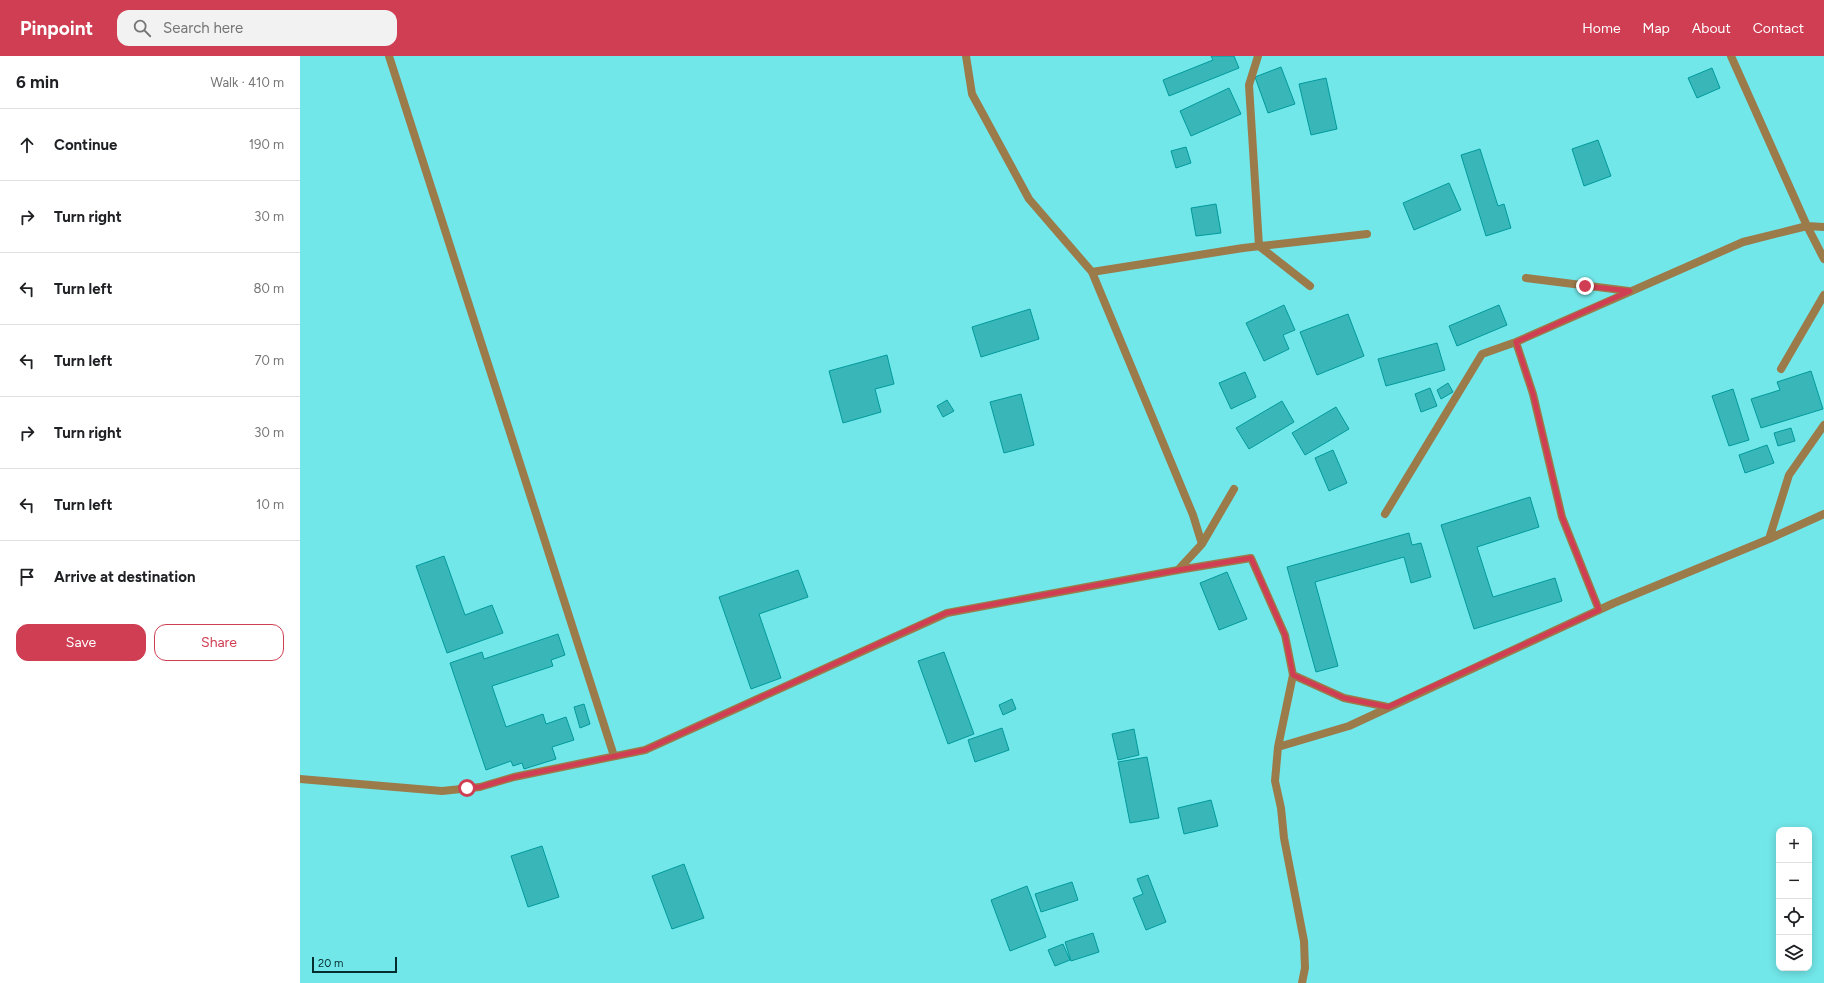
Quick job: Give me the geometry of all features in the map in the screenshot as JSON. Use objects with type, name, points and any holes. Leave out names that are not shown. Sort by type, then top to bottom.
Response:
[{"type":"street","points":[[389,56],[614,756]]},
{"type":"street","points":[[966,56],[972,94],[1029,199],[1092,272],[1190,508],[1202,544]]},
{"type":"street","points":[[1258,56],[1249,85],[1259,246],[1310,286]]},
{"type":"street","points":[[1731,56],[1807,226],[1824,259]]},
{"type":"street","points":[[1385,514],[1482,354],[1516,342],[1743,242],[1807,226],[1824,227]]},
{"type":"street","points":[[1092,272],[1259,246],[1367,234]]},
{"type":"street","points":[[1526,278],[1630,291]]},
{"type":"street","points":[[1782,369],[1824,295]]},
{"type":"street","points":[[1516,342],[1533,394],[1562,517],[1599,610]]},
{"type":"street","points":[[1769,539],[1789,475],[1824,425]]},
{"type":"street","points":[[1178,570],[1202,544],[1234,489]]},
{"type":"street","points":[[1278,747],[1349,726],[1599,610],[1769,539],[1824,514]]},
{"type":"street","points":[[300,779],[442,791],[480,787],[514,777],[645,750],[946,613],[1251,558],[1285,635],[1293,675],[1278,747],[1275,781],[1281,808],[1284,838],[1304,941],[1305,968],[1302,983]]},
{"type":"street","points":[[1293,675],[1344,698],[1388,707]]},
{"type":"building","points":[[1211,56],[1234,56],[1239,68],[1169,96],[1163,80],[1213,60]]},
{"type":"building","points":[[1281,67],[1295,104],[1268,113],[1255,77]]},
{"type":"building","points":[[1712,68],[1720,88],[1697,98],[1688,78]]},
{"type":"building","points":[[1326,78],[1337,129],[1311,135],[1299,84]]},
{"type":"building","points":[[1229,88],[1241,114],[1191,136],[1180,111]]},
{"type":"building","points":[[1598,140],[1611,176],[1584,186],[1572,149]]},
{"type":"building","points":[[1186,147],[1191,163],[1176,168],[1171,151]]},
{"type":"building","points":[[1480,149],[1498,206],[1504,204],[1511,228],[1486,236],[1461,155]]},
{"type":"building","points":[[1449,183],[1461,210],[1414,230],[1403,203]]},
{"type":"building","points":[[1216,204],[1221,233],[1196,236],[1191,208]]},
{"type":"building","points":[[1284,305],[1295,330],[1283,335],[1289,349],[1264,361],[1246,323]]},
{"type":"building","points":[[1499,305],[1507,325],[1457,346],[1449,326]]},
{"type":"building","points":[[1030,309],[1039,339],[981,357],[972,327]]},
{"type":"building","points":[[1348,314],[1364,356],[1317,375],[1300,332]]},
{"type":"building","points":[[1437,343],[1445,370],[1386,386],[1378,359]]},
{"type":"building","points":[[887,355],[894,384],[875,389],[881,412],[843,423],[829,371]]},
{"type":"building","points":[[1811,371],[1823,409],[1761,428],[1751,399],[1780,390],[1777,382]]},
{"type":"building","points":[[1245,372],[1256,397],[1231,409],[1219,383]]},
{"type":"building","points":[[1448,383],[1453,392],[1441,399],[1437,390]]},
{"type":"building","points":[[1430,388],[1437,406],[1421,412],[1415,394]]},
{"type":"building","points":[[1733,389],[1749,440],[1729,446],[1712,396]]},
{"type":"building","points":[[1021,394],[1034,445],[1004,453],[990,402]]},
{"type":"building","points":[[947,400],[954,411],[943,417],[937,406]]},
{"type":"building","points":[[1282,401],[1294,422],[1249,449],[1236,428]]},
{"type":"building","points":[[1336,407],[1349,429],[1305,455],[1292,433]]},
{"type":"building","points":[[1791,428],[1795,441],[1778,446],[1774,433]]},
{"type":"building","points":[[1767,445],[1774,463],[1745,473],[1739,455]]},
{"type":"building","points":[[1333,450],[1347,483],[1329,491],[1315,458]]},
{"type":"building","points":[[1530,497],[1539,527],[1477,547],[1493,597],[1555,578],[1562,601],[1474,629],[1441,525]]},
{"type":"building","points":[[1409,533],[1412,545],[1421,543],[1431,577],[1411,583],[1404,557],[1315,582],[1338,666],[1316,672],[1287,567]]},
{"type":"building","points":[[444,556],[465,615],[492,605],[503,633],[447,653],[416,566]]},
{"type":"building","points":[[798,570],[808,597],[759,614],[781,678],[751,689],[719,597]]},
{"type":"building","points":[[1227,572],[1247,619],[1219,630],[1200,583]]},
{"type":"building","points":[[558,634],[565,655],[551,660],[553,666],[492,686],[506,727],[543,714],[546,724],[566,717],[574,740],[552,747],[556,759],[524,769],[522,763],[513,766],[511,761],[486,770],[450,663],[482,652],[484,659]]},
{"type":"building","points":[[944,652],[974,734],[948,744],[918,661]]},
{"type":"building","points":[[1012,699],[1016,709],[1003,715],[999,705]]},
{"type":"building","points":[[584,704],[590,724],[580,728],[574,707]]},
{"type":"building","points":[[1002,728],[1009,750],[975,762],[968,740]]},
{"type":"building","points":[[1134,729],[1139,755],[1118,760],[1112,734]]},
{"type":"building","points":[[1147,757],[1159,818],[1130,823],[1118,762]]},
{"type":"building","points":[[1211,800],[1218,826],[1184,834],[1178,808]]},
{"type":"building","points":[[542,846],[559,897],[528,907],[511,856]]},
{"type":"building","points":[[684,864],[704,918],[672,929],[652,876]]},
{"type":"building","points":[[1148,875],[1166,922],[1146,930],[1133,898],[1143,894],[1137,879]]},
{"type":"building","points":[[1072,882],[1078,900],[1041,912],[1035,894]]},
{"type":"building","points":[[1027,886],[1046,937],[1010,951],[991,900]]},
{"type":"building","points":[[1093,933],[1099,952],[1071,961],[1065,942]]},
{"type":"building","points":[[1063,944],[1070,960],[1055,966],[1048,950]]},
{"type":"route","points":[[467,788],[480,787],[514,777],[645,750],[946,613],[1251,558],[1285,635],[1293,675],[1344,698],[1388,707],[1599,610],[1562,517],[1533,394],[1516,342],[1630,291],[1585,286]]}]
